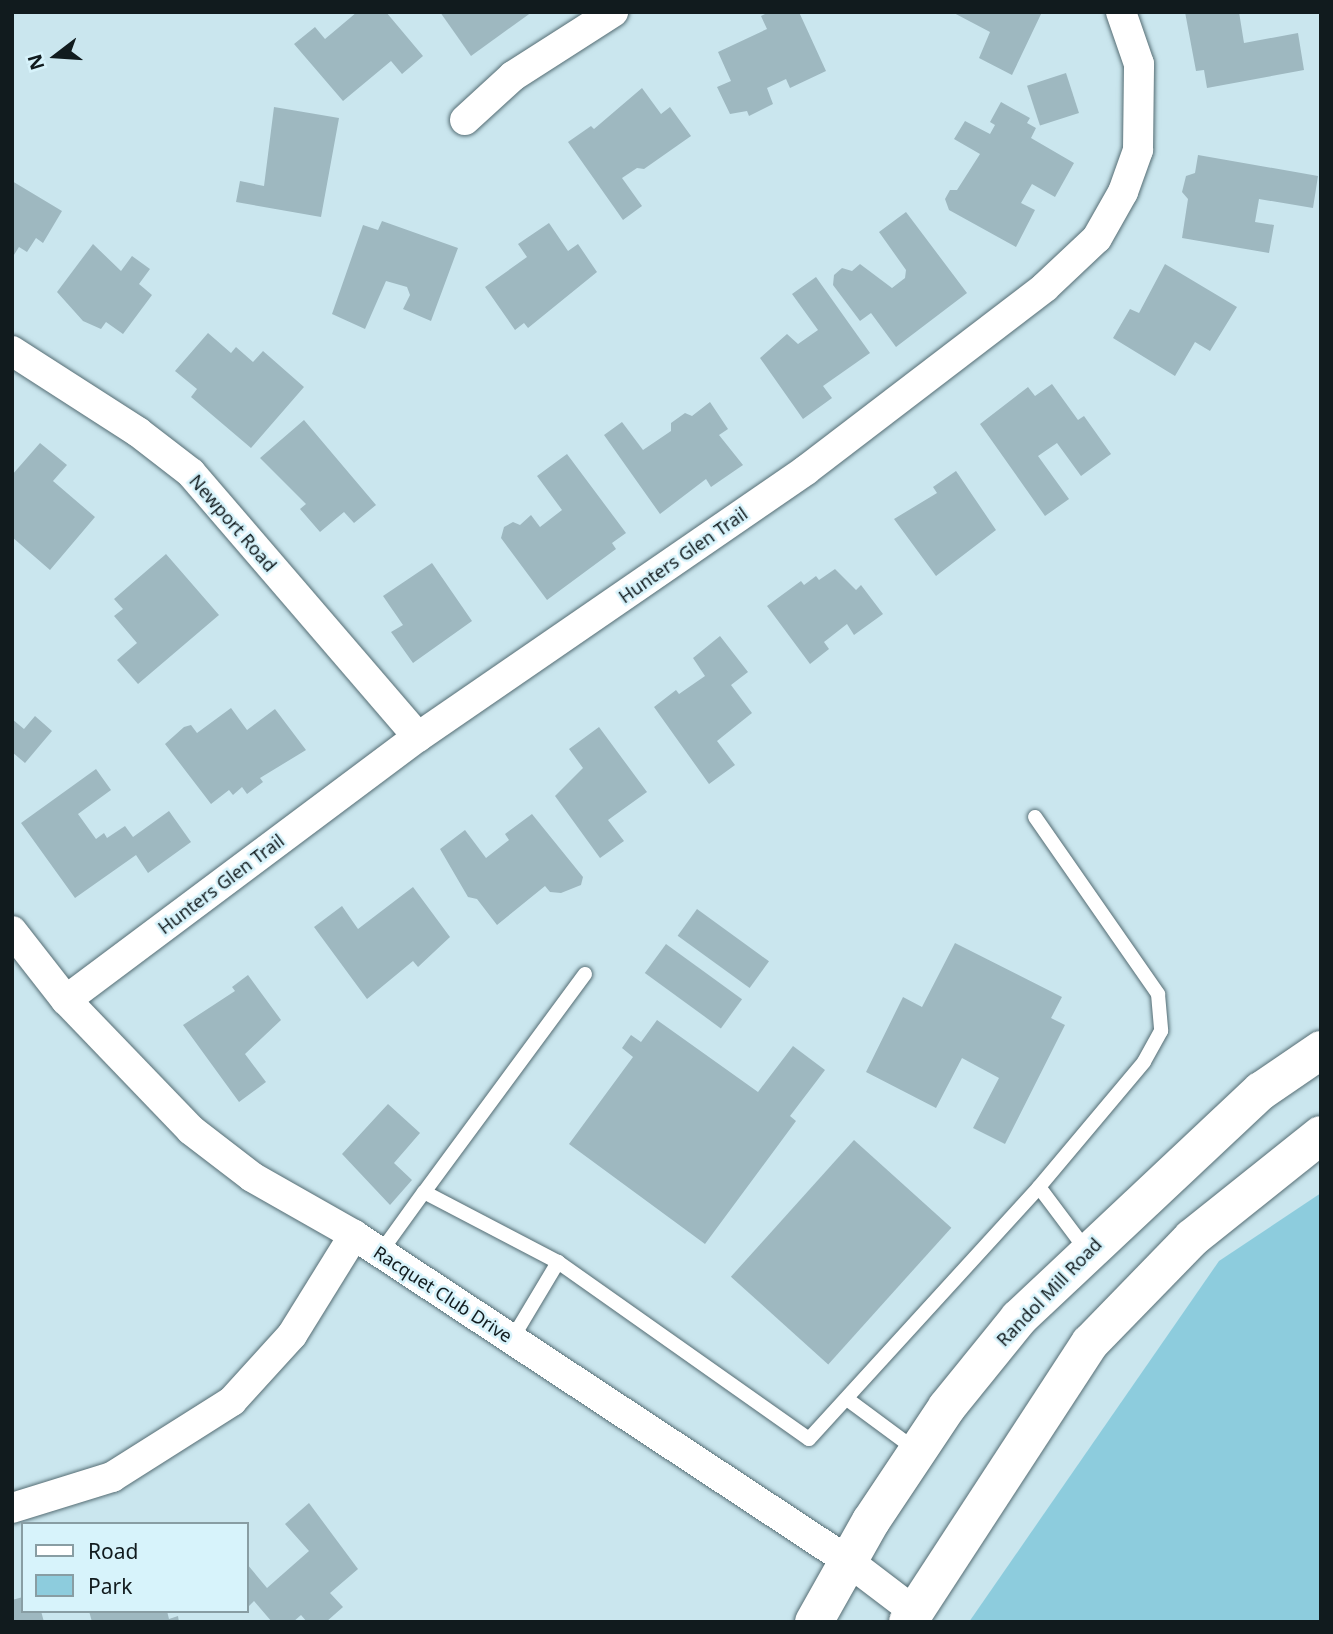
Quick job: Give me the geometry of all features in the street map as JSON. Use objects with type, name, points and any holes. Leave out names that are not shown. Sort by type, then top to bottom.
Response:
[{"type":"main road","name":"Randol Mill Road","points":[[814,1622],[848,1561],[918,1451],[1019,1318],[1261,1091],[1321,1050]]},
{"type":"main road","points":[[911,1617],[1090,1343],[1192,1238],[1321,1135]]},
{"type":"street","points":[[465,120],[513,76],[613,12]]},
{"type":"street","name":"Hunters Glen Trail","points":[[66,1000],[418,737],[806,470],[1045,287],[1097,238],[1122,192],[1138,150],[1139,64],[1121,12]]},
{"type":"street","name":"Newport Road","points":[[12,351],[138,432],[191,473],[418,737]]},
{"type":"street","name":"Racquet Club Drive","points":[[12,931],[66,1000],[191,1130],[252,1177],[354,1235],[848,1561],[911,1617]]},
{"type":"street","points":[[12,1508],[113,1477],[232,1401],[292,1335],[354,1235]]},
{"type":"lane","points":[[424,1192],[558,1262],[809,1438],[1039,1188],[1144,1062],[1161,1031],[1158,994],[1035,817]]},
{"type":"lane","points":[[380,1253],[585,974]]},
{"type":"lane","points":[[1039,1188],[1088,1252]]},
{"type":"lane","points":[[512,1339],[558,1262]]},
{"type":"lane","points":[[847,1399],[918,1451]]},
{"type":"green space","points":[[1321,1193],[1321,1622],[969,1622],[1219,1261]]},
{"type":"building","points":[[357,12],[386,12],[423,56],[402,74],[391,61],[343,101],[294,44],[315,27],[325,39]]},
{"type":"building","points":[[440,12],[532,12],[471,56]]},
{"type":"building","points":[[769,12],[799,12],[826,71],[790,88],[786,79],[767,88],[773,104],[749,116],[747,111],[730,114],[717,87],[731,81],[718,52],[767,29],[761,16]]},
{"type":"building","points":[[952,12],[1042,12],[1012,75],[979,58],[990,32]]},
{"type":"building","points":[[1185,12],[1239,12],[1244,43],[1298,33],[1304,70],[1207,88],[1204,70],[1196,71]]},
{"type":"building","points":[[1066,73],[1079,113],[1040,126],[1027,86]]},
{"type":"building","points":[[642,88],[661,114],[670,107],[691,136],[644,169],[637,168],[622,178],[642,206],[623,220],[568,142],[591,126],[594,129]]},
{"type":"building","points":[[1001,102],[1030,118],[1027,123],[1036,128],[1031,138],[1074,163],[1055,197],[1032,184],[1021,203],[1035,210],[1016,247],[949,210],[945,199],[950,190],[957,190],[980,154],[954,139],[965,121],[990,134],[995,125],[990,122]]},
{"type":"building","points":[[274,107],[339,118],[321,217],[236,202],[240,181],[264,186]]},
{"type":"building","points":[[1198,155],[1318,176],[1313,208],[1259,199],[1255,222],[1274,225],[1269,253],[1182,238],[1188,199],[1182,192],[1186,176],[1195,173]]},
{"type":"building","points":[[12,181],[62,211],[43,243],[36,238],[27,252],[19,247],[12,258]]},
{"type":"building","points":[[906,212],[967,293],[896,347],[871,313],[860,321],[833,285],[834,275],[842,268],[852,271],[860,264],[892,288],[905,278],[906,270],[879,232]]},
{"type":"building","points":[[382,221],[458,248],[431,321],[403,309],[410,295],[407,287],[386,281],[365,329],[332,314],[363,225],[378,230]]},
{"type":"building","points":[[549,223],[568,251],[578,244],[597,272],[528,328],[524,323],[515,330],[485,287],[527,257],[518,244]]},
{"type":"building","points":[[93,244],[121,271],[132,256],[150,269],[139,284],[152,295],[123,334],[106,322],[101,329],[83,321],[57,292]]},
{"type":"building","points":[[1165,264],[1237,307],[1210,351],[1195,342],[1175,376],[1113,338],[1130,309],[1139,313]]},
{"type":"building","points":[[816,277],[870,353],[823,386],[832,398],[803,419],[760,358],[787,334],[798,344],[818,330],[792,294]]},
{"type":"building","points":[[208,333],[231,353],[236,347],[253,362],[263,351],[304,387],[251,448],[191,397],[197,389],[175,371]]},
{"type":"building","points":[[1052,384],[1078,420],[1084,416],[1111,454],[1081,476],[1057,443],[1038,456],[1069,499],[1045,516],[980,424],[1028,387],[1035,396]]},
{"type":"building","points":[[710,402],[728,429],[719,435],[743,465],[711,487],[706,479],[660,514],[604,435],[622,422],[643,450],[671,431],[671,423],[685,413],[692,416]]},
{"type":"building","points":[[304,420],[376,505],[354,523],[344,512],[320,532],[300,509],[306,504],[260,458]]},
{"type":"building","points":[[40,443],[67,465],[53,481],[95,517],[50,570],[12,537],[12,475]]},
{"type":"building","points":[[567,454],[626,533],[612,543],[616,549],[547,600],[501,538],[504,527],[513,522],[520,525],[531,515],[540,527],[562,510],[537,476]]},
{"type":"building","points":[[956,471],[996,530],[936,576],[894,519],[937,493],[933,487]]},
{"type":"building","points":[[166,554],[219,615],[138,684],[117,660],[137,643],[114,616],[123,609],[114,599]]},
{"type":"building","points":[[432,563],[472,621],[413,663],[391,632],[403,625],[383,596]]},
{"type":"building","points":[[835,569],[856,590],[861,585],[883,614],[854,635],[847,624],[824,642],[829,649],[810,664],[767,606],[801,581],[804,585],[816,576],[819,580]]},
{"type":"building","points":[[720,636],[748,672],[731,685],[752,713],[717,741],[735,765],[709,784],[654,707],[676,690],[679,694],[705,676],[693,658]]},
{"type":"building","points":[[231,708],[247,730],[275,709],[306,750],[260,778],[263,782],[247,794],[242,787],[233,795],[229,790],[211,804],[165,744],[184,727],[191,725],[197,733]]},
{"type":"building","points":[[35,716],[52,731],[25,763],[12,752],[12,719],[24,729]]},
{"type":"building","points":[[599,727],[647,792],[608,820],[624,841],[600,858],[555,796],[583,768],[569,749]]},
{"type":"building","points":[[96,769],[111,790],[78,814],[96,839],[104,833],[107,838],[125,826],[133,837],[169,811],[191,842],[148,873],[136,855],[75,898],[21,823]]},
{"type":"building","points":[[532,814],[583,877],[581,885],[561,893],[550,892],[545,886],[497,925],[477,899],[468,897],[440,849],[465,830],[486,858],[509,840],[505,834]]},
{"type":"building","points":[[413,887],[450,937],[418,967],[413,961],[367,999],[314,927],[342,906],[358,929]]},
{"type":"building","points":[[697,909],[769,961],[750,988],[678,936]]},
{"type":"building","points":[[955,943],[1062,997],[1051,1018],[1065,1025],[1005,1144],[973,1128],[999,1078],[962,1058],[936,1108],[866,1072],[903,997],[922,1007]]},
{"type":"building","points":[[666,944],[742,999],[721,1028],[645,973]]},
{"type":"building","points":[[248,975],[281,1020],[245,1054],[266,1082],[239,1102],[183,1025],[235,991],[232,987]]},
{"type":"building","points":[[657,1020],[758,1092],[793,1046],[825,1070],[790,1116],[796,1121],[705,1244],[569,1144],[633,1057],[622,1048],[631,1035],[641,1042]]},
{"type":"building","points":[[388,1104],[420,1133],[394,1163],[412,1180],[390,1205],[342,1154]]},
{"type":"building","points":[[854,1140],[951,1228],[828,1364],[731,1277]]},
{"type":"building","points":[[309,1503],[358,1569],[330,1593],[343,1607],[326,1622],[307,1622],[301,1615],[293,1622],[272,1622],[254,1601],[248,1607],[248,1565],[267,1588],[309,1551],[285,1524]]},
{"type":"building","points":[[21,1598],[21,1613],[42,1613],[44,1622],[12,1622],[12,1600]]},
{"type":"building","points":[[90,1613],[168,1613],[169,1619],[178,1616],[179,1622],[92,1622]]}]
